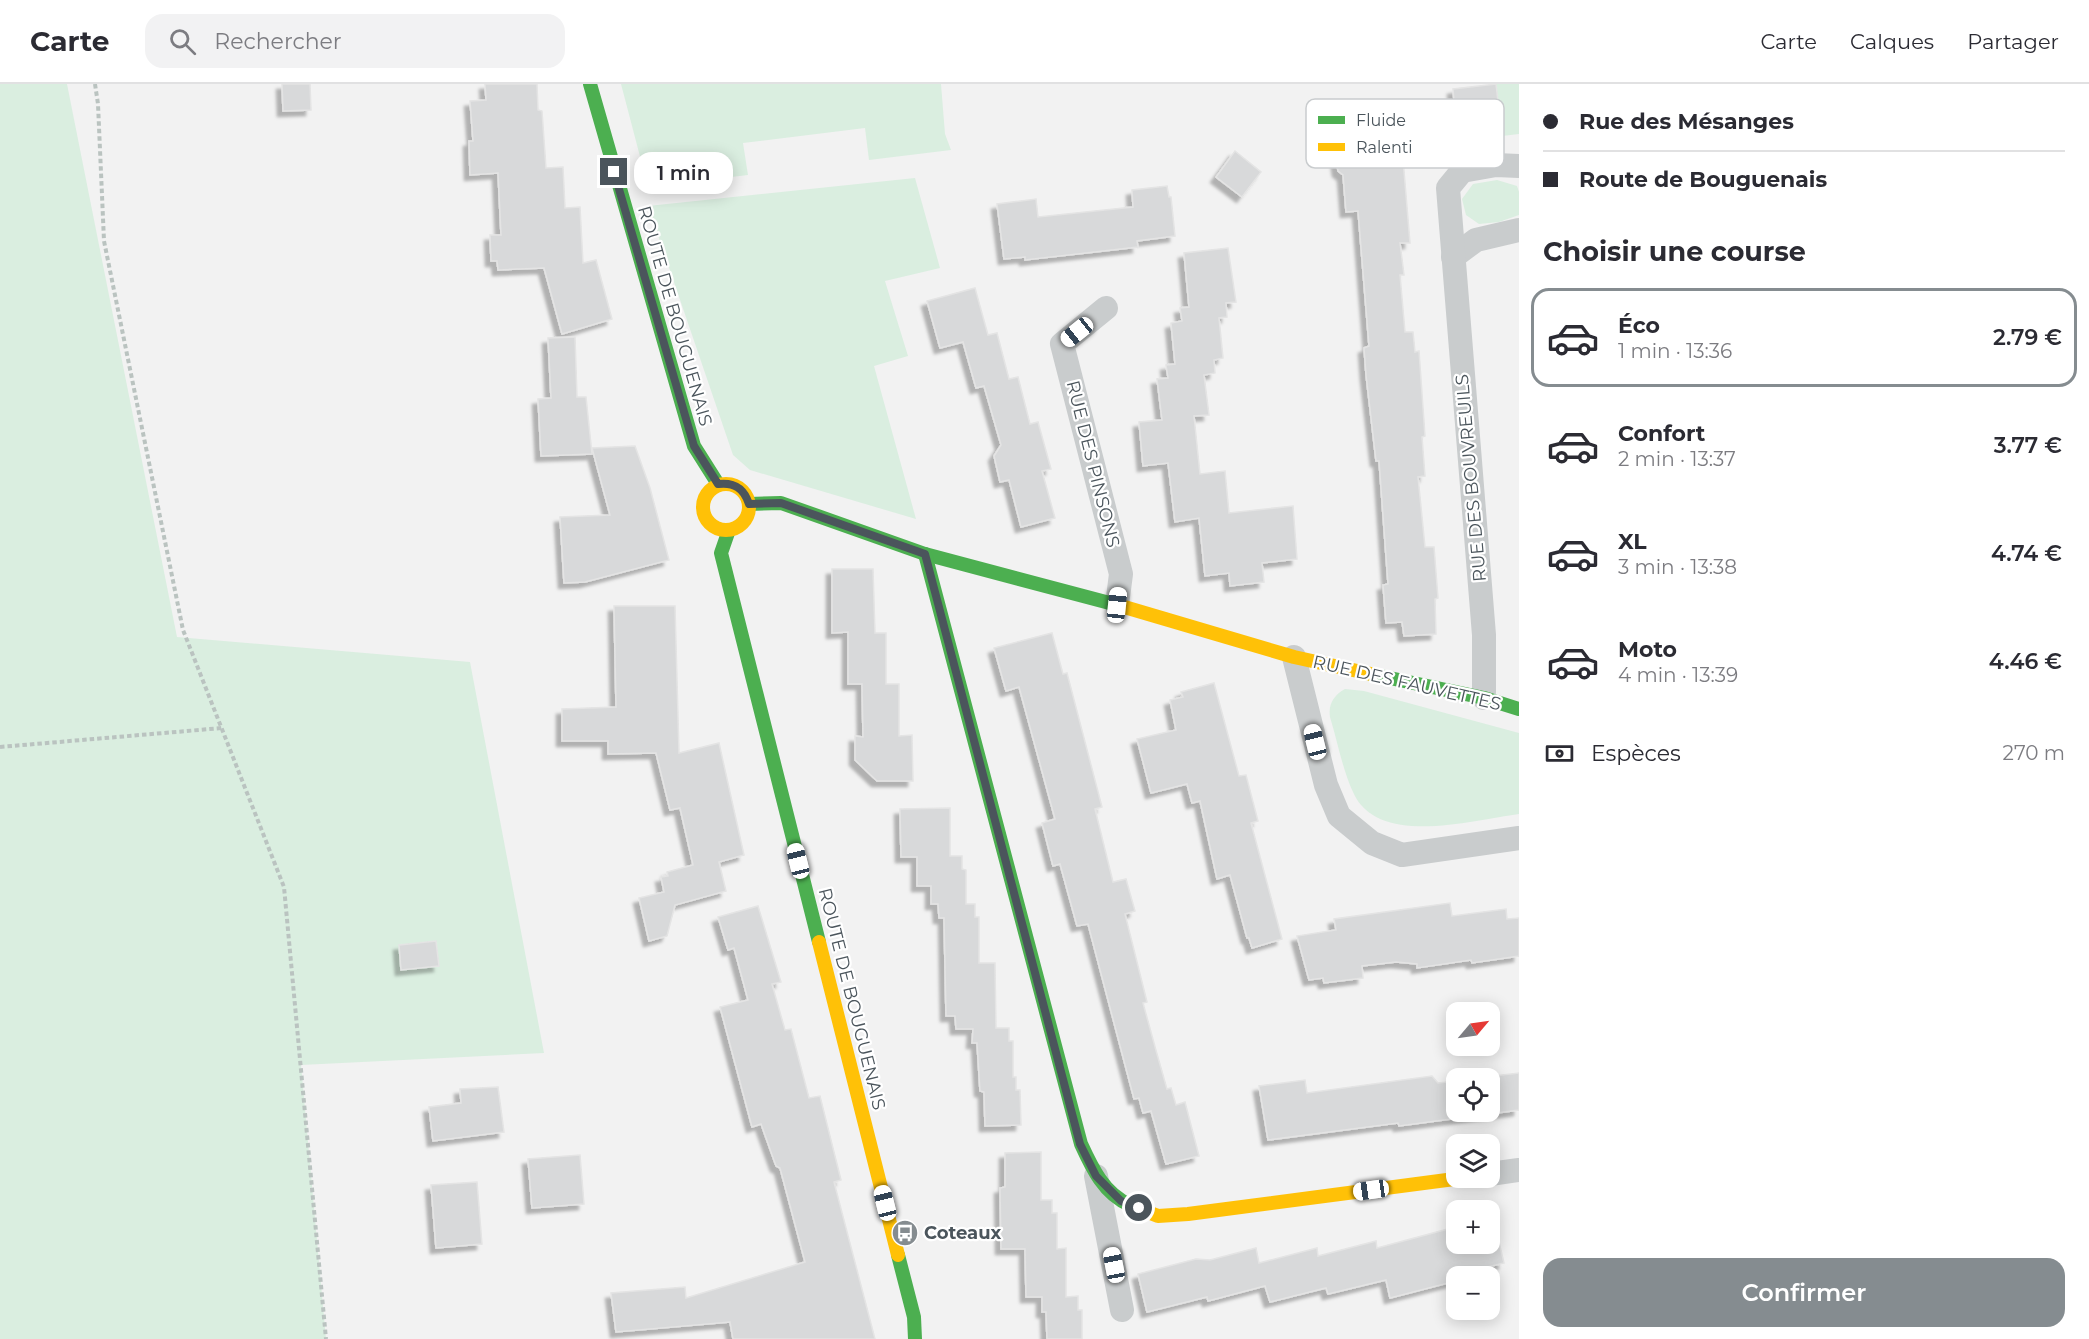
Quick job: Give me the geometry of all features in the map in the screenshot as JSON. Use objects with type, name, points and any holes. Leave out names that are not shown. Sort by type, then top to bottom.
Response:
[{"type":"street","name":"ROUTE DE BOUGUENAIS","points":[[590,84],[694,446],[718,484]]},
{"type":"street","name":"RUE DES BOUVREUILS","points":[[1504,165],[1519,166]]},
{"type":"street","name":"RUE DES BOUVREUILS","points":[[1479,168],[1462,171],[1448,188],[1484,635],[1484,698]]},
{"type":"street","points":[[1453,257],[1476,240],[1519,230]]},
{"type":"street","name":"RUE DES PINSONS","points":[[1106,308],[1062,344],[1120,574],[1117,605]]},
{"type":"street","points":[[729,530],[721,530],[708,522],[702,508],[706,494],[718,484],[732,484],[743,491],[749,504]]},
{"type":"street","name":"RUE DES FAUVETTES","points":[[749,504],[781,503],[925,554],[1117,605],[1294,657],[1484,698],[1519,709]]},
{"type":"street","name":"ROUTE DE BOUGUENAIS","points":[[749,504],[746,518],[736,528],[729,530],[721,553],[914,1317],[915,1339]]},
{"type":"street","points":[[925,554],[1080,1144],[1096,1176],[1122,1310]]},
{"type":"street","name":"RUE DES FAUVETTES","points":[[1294,657],[1326,785],[1339,816],[1372,843],[1402,855],[1519,838]]},
{"type":"street","points":[[1500,1173],[1519,1170]]},
{"type":"street","points":[[1096,1176],[1121,1201],[1158,1216],[1446,1180]]},
{"type":"path","points":[[95,84],[98,104],[104,241],[183,630],[284,887],[326,1339]]},
{"type":"path","points":[[0,747],[222,728]]},
{"type":"green space","points":[[0,84],[67,84],[177,637],[470,662],[544,1053],[301,1065],[326,1339],[0,1339]]},
{"type":"green space","points":[[621,84],[941,84],[945,134],[951,150],[869,160],[865,128],[743,143],[748,175],[648,187]]},
{"type":"green space","points":[[1496,84],[1519,84],[1519,134],[1504,136],[1504,99],[1498,99]]},
{"type":"green space","points":[[915,178],[940,268],[885,281],[908,356],[874,366],[916,519],[750,470],[733,455],[648,206]]},
{"type":"green space","points":[[1497,180],[1517,186],[1519,215],[1499,222],[1479,224],[1466,215],[1462,199],[1473,184]]},
{"type":"green space","points":[[1345,689],[1364,691],[1519,733],[1519,814],[1428,826],[1404,825],[1383,820],[1365,809],[1349,784],[1330,717],[1333,700]]},
{"type":"building","points":[[282,84],[310,84],[311,110],[283,111]]},
{"type":"building","points":[[485,84],[537,84],[538,110],[542,111],[546,168],[563,167],[565,208],[580,207],[583,263],[596,260],[612,319],[562,334],[544,268],[498,270],[497,261],[491,261],[490,235],[501,235],[498,173],[470,175],[469,141],[473,141],[470,101],[486,100]]},
{"type":"building","points":[[1496,84],[1498,99],[1454,99],[1453,89]]},
{"type":"building","points":[[1235,151],[1261,172],[1242,197],[1216,177]]},
{"type":"building","points":[[1338,168],[1404,168],[1410,243],[1400,243],[1404,275],[1400,275],[1405,332],[1413,332],[1415,352],[1419,351],[1425,436],[1422,437],[1425,476],[1418,477],[1425,547],[1434,547],[1438,598],[1435,599],[1436,634],[1404,636],[1402,622],[1386,623],[1383,585],[1388,584],[1379,461],[1376,461],[1366,375],[1364,348],[1369,346],[1358,211],[1346,212],[1343,175]]},
{"type":"building","points":[[1167,186],[1169,197],[1171,197],[1175,236],[1137,241],[1138,247],[1025,260],[1025,257],[1004,259],[997,204],[1036,199],[1038,217],[1133,207],[1132,190]]},
{"type":"building","points":[[1228,248],[1236,302],[1226,303],[1227,317],[1219,318],[1223,358],[1214,360],[1215,373],[1204,375],[1209,415],[1194,416],[1200,474],[1225,471],[1229,513],[1293,506],[1297,559],[1262,563],[1264,582],[1230,586],[1229,573],[1205,576],[1199,518],[1175,522],[1168,463],[1143,466],[1139,422],[1162,420],[1157,379],[1168,378],[1166,365],[1175,364],[1171,323],[1182,321],[1180,308],[1189,307],[1184,253]]},
{"type":"building","points":[[975,288],[988,335],[997,333],[1009,379],[1018,377],[1030,424],[1038,422],[1051,469],[1042,471],[1055,518],[1021,527],[1009,480],[1000,482],[994,456],[1001,445],[984,386],[976,388],[963,342],[940,348],[927,301]]},
{"type":"building","points":[[575,337],[577,397],[586,397],[592,454],[541,456],[538,399],[551,398],[548,338]]},
{"type":"building","points":[[635,446],[650,488],[669,560],[585,582],[564,583],[560,517],[610,515],[592,448]]},
{"type":"building","points":[[832,569],[873,569],[875,633],[886,633],[886,684],[899,684],[899,736],[912,735],[913,781],[877,781],[855,760],[855,736],[863,737],[862,684],[848,684],[848,632],[832,633]]},
{"type":"building","points":[[614,606],[675,606],[679,753],[719,743],[744,855],[719,862],[726,891],[675,905],[667,936],[649,941],[639,898],[664,892],[661,877],[668,876],[667,872],[693,865],[680,808],[670,810],[656,753],[608,754],[608,741],[562,741],[562,709],[616,707]]},
{"type":"building","points":[[1052,633],[1063,674],[1067,673],[1102,807],[1095,809],[1113,882],[1126,879],[1135,911],[1125,914],[1147,1002],[1143,1003],[1157,1054],[1167,1089],[1171,1088],[1176,1105],[1185,1102],[1199,1156],[1166,1164],[1151,1111],[1143,1113],[1139,1098],[1134,1099],[1088,924],[1077,926],[1060,864],[1053,866],[1042,823],[1055,819],[1019,687],[1006,691],[994,648]]},
{"type":"building","points":[[1214,683],[1239,776],[1246,775],[1258,821],[1251,823],[1282,939],[1252,948],[1247,938],[1230,875],[1217,879],[1200,801],[1192,803],[1187,784],[1151,793],[1137,739],[1176,730],[1170,700],[1183,697],[1181,692]]},
{"type":"building","points":[[950,808],[950,856],[962,856],[962,869],[966,870],[966,904],[975,904],[975,917],[979,917],[979,963],[995,963],[996,1028],[1009,1028],[1009,1041],[1013,1041],[1013,1077],[1016,1077],[1016,1090],[1020,1090],[1021,1125],[985,1126],[984,1092],[980,1091],[977,1043],[972,1043],[973,1029],[956,1029],[955,1016],[946,1016],[944,918],[939,918],[938,904],[931,904],[931,886],[917,886],[917,857],[901,857],[900,809]]},
{"type":"building","points":[[1450,903],[1452,916],[1506,909],[1507,919],[1519,918],[1519,956],[1417,968],[1417,964],[1396,962],[1362,966],[1363,978],[1324,983],[1323,978],[1309,980],[1297,936],[1336,930],[1334,919]]},
{"type":"building","points":[[758,906],[781,982],[772,984],[785,1030],[791,1029],[809,1098],[820,1096],[841,1180],[834,1182],[875,1339],[733,1339],[730,1322],[616,1332],[611,1293],[685,1287],[686,1298],[805,1262],[780,1168],[776,1166],[761,1124],[752,1127],[720,1007],[748,1000],[734,948],[728,950],[718,917]]},
{"type":"building","points":[[436,941],[439,966],[401,970],[399,945]]},
{"type":"building","points":[[1519,1073],[1519,1110],[1500,1113],[1500,1075]]},
{"type":"building","points":[[1432,1076],[1438,1083],[1446,1082],[1446,1120],[1399,1126],[1398,1123],[1268,1140],[1259,1086],[1305,1080],[1307,1093]]},
{"type":"building","points":[[498,1087],[504,1132],[433,1141],[429,1107],[461,1103],[460,1089]]},
{"type":"building","points":[[1041,1152],[1041,1200],[1052,1200],[1052,1213],[1057,1213],[1057,1249],[1066,1248],[1066,1297],[1078,1296],[1078,1310],[1082,1310],[1082,1339],[1047,1339],[1046,1312],[1042,1312],[1042,1297],[1026,1297],[1025,1249],[1001,1249],[1000,1188],[1005,1187],[1005,1153]]},
{"type":"building","points":[[580,1155],[584,1204],[532,1208],[528,1159]]},
{"type":"building","points":[[477,1182],[482,1244],[436,1248],[431,1185]]},
{"type":"building","points":[[1446,1230],[1446,1254],[1500,1254],[1500,1246],[1504,1263],[1492,1266],[1446,1266],[1446,1284],[1390,1298],[1386,1280],[1328,1294],[1326,1288],[1270,1302],[1265,1286],[1208,1301],[1207,1297],[1147,1312],[1138,1274],[1196,1259],[1210,1260],[1256,1248],[1259,1263],[1317,1248],[1318,1256],[1376,1241],[1377,1248]]},
{"type":"traffic: fast","points":[[590,84],[694,446],[718,484]]},
{"type":"traffic: fast","points":[[749,504],[781,503],[925,554],[1121,606]]},
{"type":"traffic: fast","points":[[729,530],[721,553],[819,942]]},
{"type":"traffic: fast","points":[[925,554],[1081,1144],[1094,1171],[1106,1187],[1130,1205]]},
{"type":"traffic: fast","points":[[1371,674],[1484,698],[1519,709]]},
{"type":"traffic: fast","points":[[898,1255],[914,1317],[915,1339]]},
{"type":"traffic: slow","points":[[726,484],[735,485],[742,491],[748,498],[749,507],[748,516],[742,523],[735,529],[726,530],[717,529],[710,523],[704,516],[703,507],[704,498],[710,491],[717,485],[726,484]]},
{"type":"traffic: slow","points":[[1121,606],[1294,657],[1371,674]]},
{"type":"traffic: slow","points":[[819,942],[898,1255]]},
{"type":"traffic: slow","points":[[1130,1205],[1158,1216],[1188,1214],[1446,1180]]},
{"type":"place","name":"Coteaux","points":[[905,1233]]},
{"type":"route","points":[[614,172],[694,446],[718,484],[732,484],[738,487],[747,497],[749,504],[781,503],[925,554],[1080,1144],[1096,1176],[1121,1201],[1139,1208]]}]
